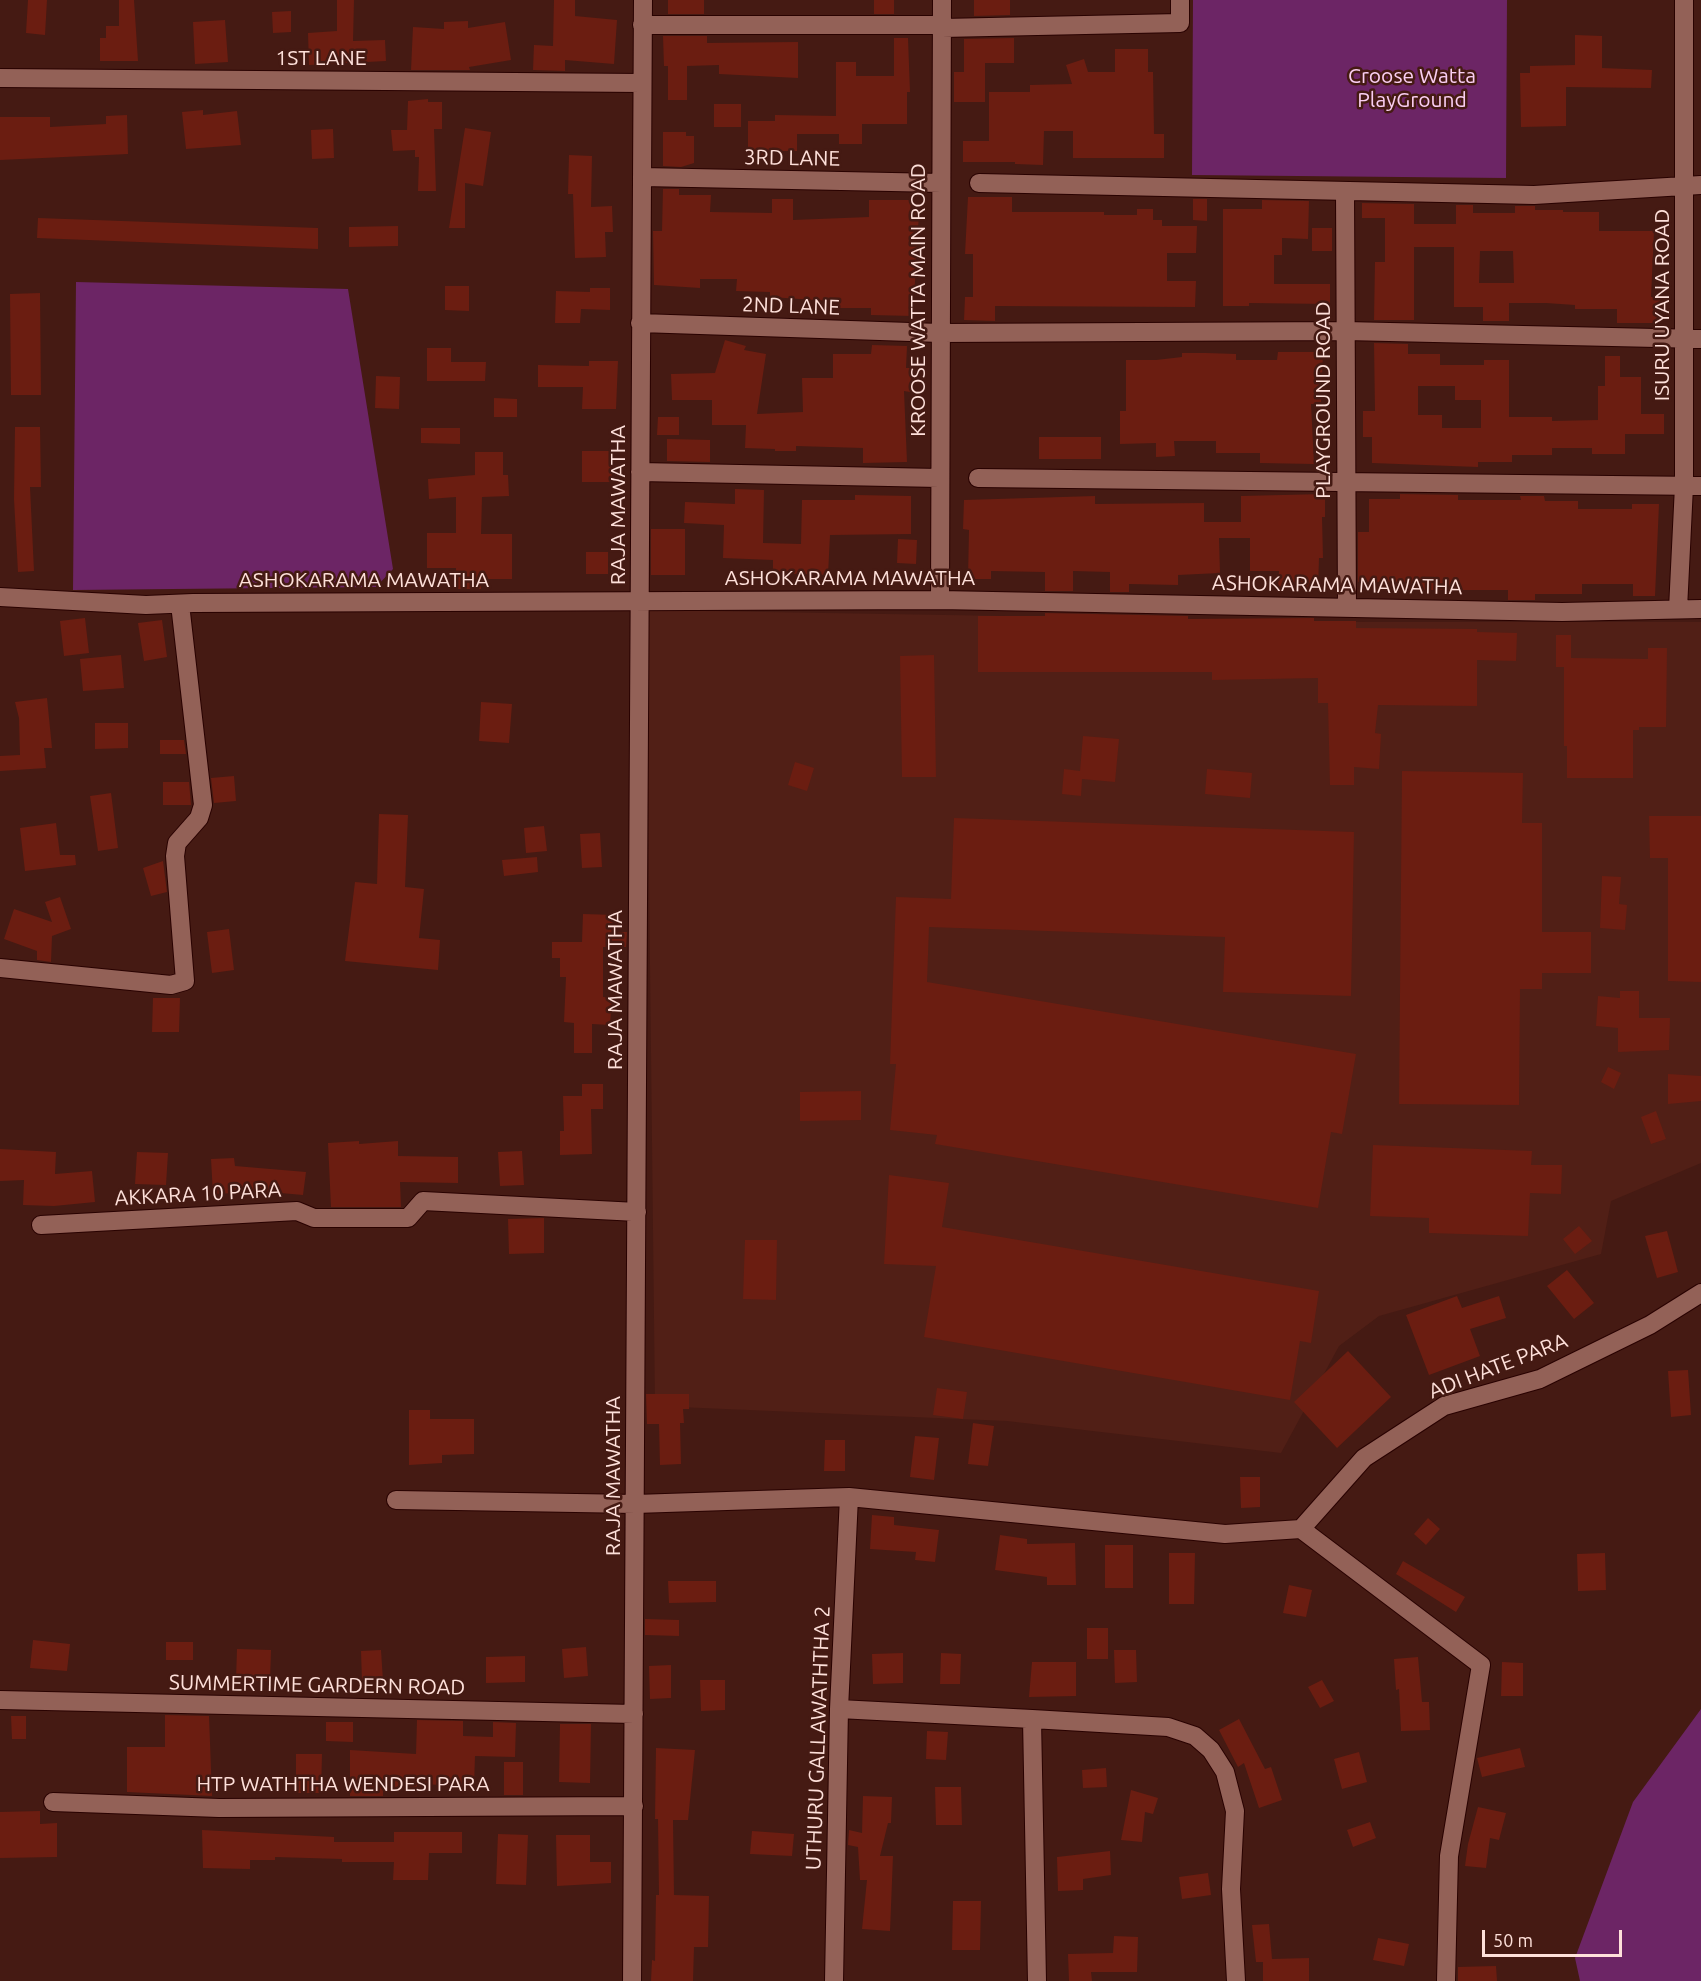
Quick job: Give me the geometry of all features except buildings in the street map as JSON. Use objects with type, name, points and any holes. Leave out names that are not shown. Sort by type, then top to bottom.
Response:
[{"type":"street","name":"RAJA MAWATHA","points":[[632,1981],[643,0]]},
{"type":"street","name":"KROOSE WATTA MAIN ROAD","points":[[940,600],[942,0]]},
{"type":"street","points":[[642,25],[942,27],[1180,23],[1180,0]]},
{"type":"street","name":"ISURU UYANA ROAD","points":[[1678,609],[1693,486],[1693,31],[1684,0]]},
{"type":"street","name":"1ST LANE","points":[[0,78],[642,83]]},
{"type":"street","name":"3RD LANE","points":[[642,177],[941,183]]},
{"type":"street","points":[[979,183],[1534,195],[1693,184]]},
{"type":"street","name":"PLAYGROUND ROAD","points":[[1345,191],[1347,608]]},
{"type":"street","name":"2ND LANE","points":[[640,323],[940,333],[1345,331],[1693,339]]},
{"type":"street","points":[[640,472],[939,478]]},
{"type":"street","points":[[978,478],[1693,486]]},
{"type":"street","name":"ASHOKARAMA MAWATHA","points":[[0,597],[136,605],[940,600],[1562,612],[1701,609]]},
{"type":"street","points":[[0,968],[171,985],[185,981],[175,856],[177,843],[199,818],[203,805],[180,604]]},
{"type":"street","name":"AKKARA 10 PARA","points":[[41,1225],[297,1211],[314,1218],[408,1218],[423,1201],[637,1212]]},
{"type":"street","name":"ADI HATE PARA","points":[[1301,1529],[1364,1458],[1444,1406],[1540,1378],[1650,1325],[1701,1293]]},
{"type":"street","points":[[396,1500],[635,1504],[849,1497],[1225,1534],[1301,1529],[1480,1665],[1449,1856],[1446,1981]]},
{"type":"street","name":"UTHURU GALLAWATHTHA 2","points":[[834,1981],[839,1709],[849,1497]]},
{"type":"street","name":"SUMMERTIME GARDERN ROAD","points":[[0,1700],[634,1714]]},
{"type":"street","points":[[839,1709],[1173,1728],[1195,1736],[1211,1750],[1225,1772],[1234,1811],[1231,1888],[1236,1981]]},
{"type":"street","points":[[1032,1719],[1037,1981]]},
{"type":"street","name":"HTP WATHTHA WENDESI PARA","points":[[52,1802],[219,1808],[634,1806]]},
{"type":"shaded area","points":[[646,610],[1366,622],[1701,622],[1701,1163],[1611,1201],[1601,1254],[1379,1316],[1339,1346],[1281,1453],[1007,1421],[655,1406]]},
{"type":"green space","name":"Croose Watta PlayGround","points":[[1193,0],[1507,0],[1506,178],[1192,175]]},
{"type":"green space","points":[[76,282],[348,289],[393,569],[376,587],[73,590]]},
{"type":"green space","points":[[1701,1709],[1701,1981],[1580,1981],[1575,1958],[1633,1802]]}]
